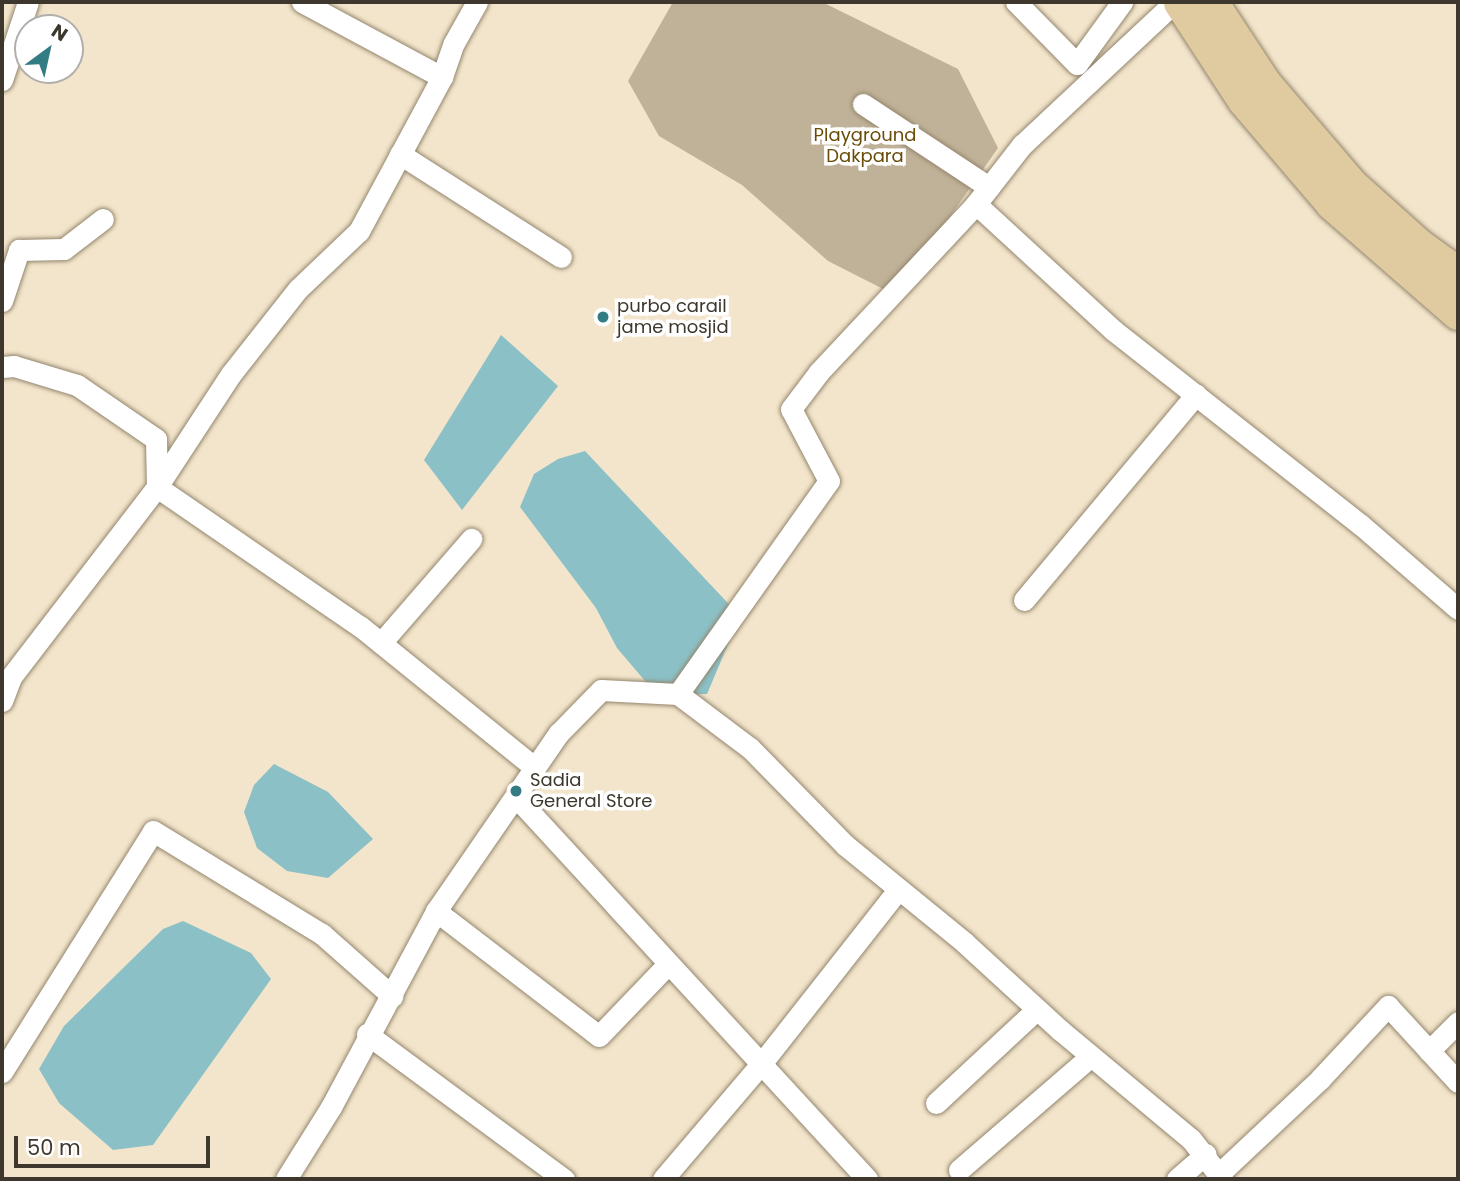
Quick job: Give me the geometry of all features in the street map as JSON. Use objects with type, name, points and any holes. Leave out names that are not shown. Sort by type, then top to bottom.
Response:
[{"type":"main road","points":[[1181,2],[1245,100],[1333,203],[1458,312]]},
{"type":"main road","points":[[1210,2],[1263,83],[1350,185],[1418,246],[1458,275]]},
{"type":"street","points":[[2,80],[27,2]]},
{"type":"street","points":[[302,2],[442,77]]},
{"type":"street","points":[[2,701],[11,677],[157,487],[231,374],[298,289],[359,231],[442,77],[477,2]]},
{"type":"street","points":[[1016,2],[1077,64],[1122,2]]},
{"type":"street","points":[[678,694],[829,481],[791,409],[819,372],[982,195],[1022,145],[1175,2]]},
{"type":"street","points":[[863,103],[982,195],[1114,330],[1458,609]]},
{"type":"street","points":[[400,154],[561,257]]},
{"type":"street","points":[[2,301],[19,250],[64,249],[103,219]]},
{"type":"street","points":[[2,367],[14,366],[77,385],[156,439],[157,487]]},
{"type":"street","points":[[1024,600],[1196,394]]},
{"type":"street","points":[[157,487],[270,561],[381,643],[534,767]]},
{"type":"street","points":[[381,643],[471,539]]},
{"type":"street","points":[[286,1179],[331,1107],[436,911],[534,767],[601,690],[678,694],[750,748],[897,891],[965,943],[1037,1009],[1206,1154],[1220,1177],[1320,1079],[1388,1006],[1458,1082]]},
{"type":"street","points":[[516,797],[667,965],[867,1179]]},
{"type":"street","points":[[2,1072],[153,831],[322,934],[392,996]]},
{"type":"street","points":[[663,1179],[761,1064],[897,891]]},
{"type":"street","points":[[436,911],[599,1036],[667,965]]},
{"type":"street","points":[[936,1103],[1037,1009]]},
{"type":"street","points":[[1429,1051],[1458,1022]]},
{"type":"street","points":[[368,1034],[564,1179]]},
{"type":"street","points":[[959,1170],[1091,1056]]},
{"type":"street","points":[[1177,1179],[1206,1154]]},
{"type":"green space","name":"Playground Dakpara","points":[[673,2],[822,2],[958,69],[998,148],[895,295],[828,261],[742,185],[659,136],[628,81]]},
{"type":"water","points":[[501,335],[558,386],[462,510],[424,460]]},
{"type":"water","points":[[585,451],[740,616],[707,694],[657,695],[617,648],[596,608],[520,507],[534,474],[558,459]]},
{"type":"water","points":[[274,764],[328,792],[373,839],[328,878],[287,871],[257,848],[244,812],[254,785]]},
{"type":"water","points":[[183,921],[251,953],[271,979],[153,1145],[113,1150],[59,1103],[39,1069],[64,1026],[163,929]]},
{"type":"place","name":"purbo carail jame mosjid","points":[[603,317]]},
{"type":"place","name":"Sadia General Store","points":[[516,791]]}]
